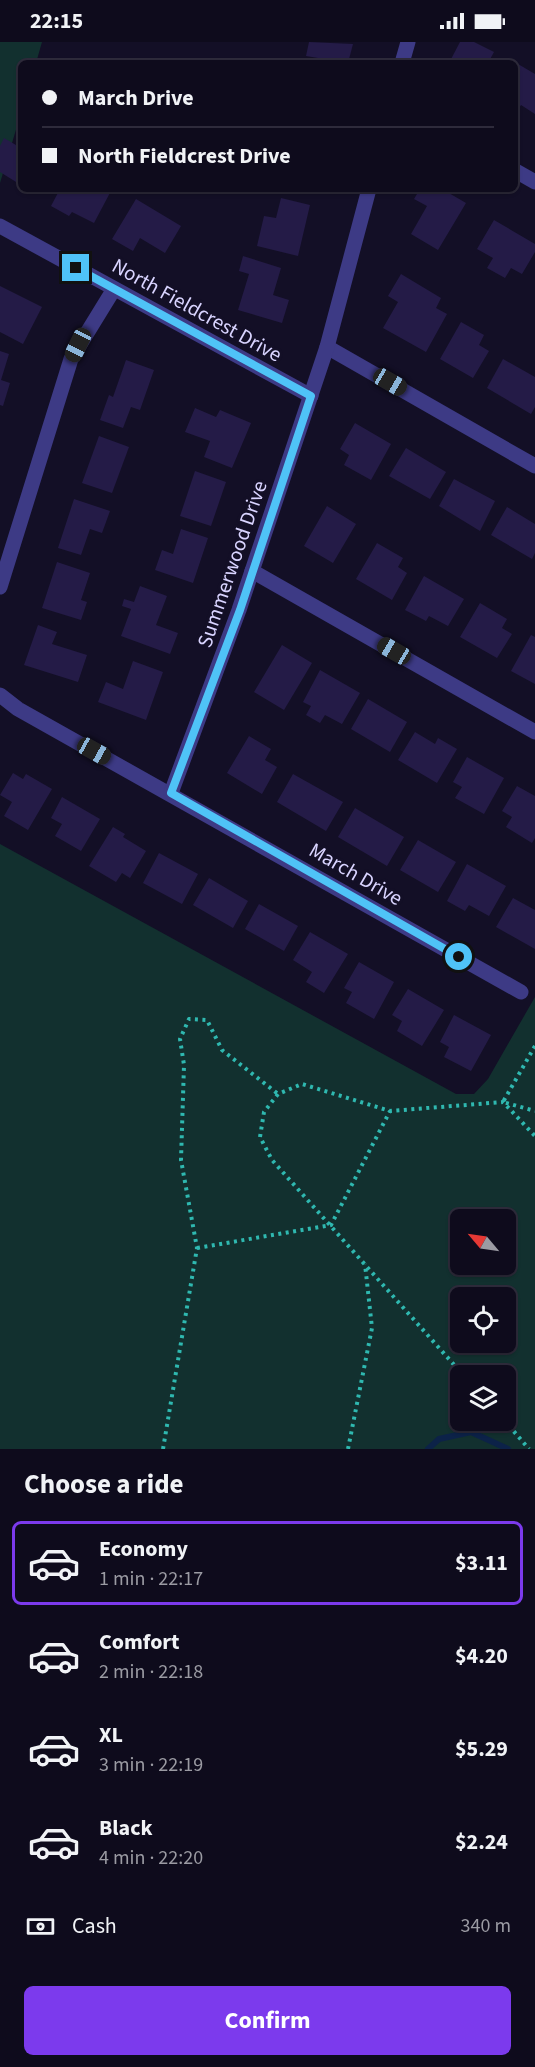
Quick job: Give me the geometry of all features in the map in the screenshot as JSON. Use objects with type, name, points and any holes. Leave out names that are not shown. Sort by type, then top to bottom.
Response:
[{"type":"street","points":[[403,60],[408,42]]},
{"type":"street","points":[[518,172],[535,182]]},
{"type":"street","points":[[368,192],[327,347],[535,466]]},
{"type":"street","name":"North Fieldcrest Drive","points":[[0,226],[311,396]]},
{"type":"street","points":[[0,587],[71,359],[114,289]]},
{"type":"street","name":"Summerwood Drive","points":[[171,793],[252,571],[327,347]]},
{"type":"street","points":[[252,571],[535,732]]},
{"type":"street","name":"March Drive","points":[[0,695],[18,709],[171,793],[521,992]]},
{"type":"path","points":[[163,1449],[196,1248],[181,1160],[184,1065],[180,1039],[189,1019],[207,1020],[222,1050],[278,1094]]},
{"type":"path","points":[[503,1102],[535,1046]]},
{"type":"path","points":[[454,1365],[272,1160],[260,1137],[264,1112],[278,1094],[303,1084],[390,1111],[503,1102],[535,1111]]},
{"type":"path","points":[[503,1102],[535,1136]]},
{"type":"path","points":[[331,1225],[390,1111]]},
{"type":"path","points":[[196,1248],[331,1225]]},
{"type":"path","points":[[348,1449],[372,1328],[364,1264]]},
{"type":"path","points":[[513,1431],[529,1449]]},
{"type":"green space","points":[[0,42],[42,42],[37,60],[18,60],[18,123],[0,183]]},
{"type":"green space","points":[[0,844],[456,1094],[474,1094],[488,1079],[535,997],[535,1449],[0,1449]]},
{"type":"building","points":[[309,42],[353,44],[349,60],[306,56]]},
{"type":"building","points":[[460,42],[474,42],[494,52],[490,60],[451,60]]},
{"type":"building","points":[[518,64],[535,74],[535,114],[521,105],[518,110]]},
{"type":"building","points":[[4,138],[18,146],[18,183],[0,172],[0,146]]},
{"type":"building","points":[[58,192],[110,192],[94,223],[72,212],[69,216],[51,206]]},
{"type":"building","points":[[418,192],[447,192],[466,203],[438,250],[411,234],[427,206],[414,199]]},
{"type":"building","points":[[281,198],[310,205],[298,256],[257,246],[264,216],[276,218]]},
{"type":"building","points":[[136,199],[181,226],[165,253],[140,238],[133,251],[112,239]]},
{"type":"building","points":[[494,220],[535,244],[535,252],[522,274],[511,268],[505,278],[487,268],[493,258],[477,249]]},
{"type":"building","points":[[243,256],[281,268],[273,295],[289,300],[282,323],[238,310],[249,274],[239,271]]},
{"type":"building","points":[[401,274],[441,298],[436,308],[447,314],[426,352],[383,328],[398,302],[388,296]]},
{"type":"building","points":[[0,286],[42,307],[23,344],[0,332]]},
{"type":"building","points":[[461,322],[484,335],[479,345],[489,351],[473,378],[440,359]]},
{"type":"building","points":[[0,351],[9,354],[1,380],[10,383],[3,406],[0,405]]},
{"type":"building","points":[[503,359],[535,377],[535,407],[531,414],[487,388]]},
{"type":"building","points":[[126,360],[154,370],[140,410],[131,407],[123,428],[100,420],[109,395],[113,397]]},
{"type":"building","points":[[195,408],[216,417],[220,410],[251,423],[232,468],[204,457],[210,441],[185,432]]},
{"type":"building","points":[[355,423],[391,444],[371,480],[344,465],[349,455],[340,449]]},
{"type":"building","points":[[99,436],[129,447],[112,493],[82,483]]},
{"type":"building","points":[[406,448],[446,472],[430,499],[389,476]]},
{"type":"building","points":[[195,471],[226,482],[211,526],[180,516]]},
{"type":"building","points":[[454,479],[495,501],[480,531],[439,506]]},
{"type":"building","points":[[74,499],[110,511],[102,533],[90,529],[81,555],[58,548]]},
{"type":"building","points":[[327,506],[356,524],[333,563],[304,546]]},
{"type":"building","points":[[507,507],[535,524],[535,553],[532,559],[491,535]]},
{"type":"building","points":[[181,529],[208,538],[193,583],[155,570],[162,550],[173,554]]},
{"type":"building","points":[[377,543],[403,558],[398,567],[407,573],[392,600],[356,579]]},
{"type":"building","points":[[57,562],[90,573],[81,600],[87,602],[81,620],[42,608]]},
{"type":"building","points":[[424,576],[464,599],[448,626],[429,616],[426,621],[405,610]]},
{"type":"building","points":[[140,586],[167,596],[156,625],[178,633],[170,654],[121,636],[131,609],[122,606],[124,599],[134,602]]},
{"type":"building","points":[[480,603],[507,619],[502,628],[512,634],[497,658],[460,637]]},
{"type":"building","points":[[38,625],[57,632],[52,644],[87,655],[78,682],[24,665]]},
{"type":"building","points":[[531,635],[535,637],[535,684],[511,671]]},
{"type":"building","points":[[282,645],[312,663],[284,710],[254,692]]},
{"type":"building","points":[[133,661],[163,672],[146,720],[98,702],[106,682],[123,689]]},
{"type":"building","points":[[320,670],[360,693],[342,724],[325,715],[320,723],[306,715],[311,706],[303,702]]},
{"type":"building","points":[[368,699],[407,722],[390,752],[351,729]]},
{"type":"building","points":[[415,732],[435,744],[438,738],[457,749],[437,783],[398,760]]},
{"type":"building","points":[[249,736],[271,749],[265,760],[277,767],[262,794],[227,773]]},
{"type":"building","points":[[467,757],[504,778],[484,814],[455,798],[462,787],[453,782]]},
{"type":"building","points":[[13,773],[23,779],[26,774],[52,789],[28,830],[4,816],[12,802],[0,795]]},
{"type":"building","points":[[293,774],[343,802],[326,831],[277,802]]},
{"type":"building","points":[[517,786],[535,796],[535,838],[532,843],[506,827],[512,817],[502,811]]},
{"type":"building","points":[[62,797],[100,819],[81,851],[55,836],[62,824],[51,818]]},
{"type":"building","points":[[355,808],[404,837],[387,866],[338,837]]},
{"type":"building","points":[[113,827],[125,834],[123,837],[146,851],[130,878],[122,873],[116,882],[89,866]]},
{"type":"building","points":[[418,840],[456,862],[438,892],[400,870]]},
{"type":"building","points":[[159,853],[198,874],[182,904],[143,883]]},
{"type":"building","points":[[467,864],[506,886],[489,916],[469,905],[465,911],[447,901]]},
{"type":"building","points":[[209,878],[248,901],[233,928],[193,905]]},
{"type":"building","points":[[513,898],[535,910],[535,949],[496,927]]},
{"type":"building","points":[[259,904],[298,926],[284,951],[245,929]]},
{"type":"building","points":[[310,932],[348,954],[324,993],[306,982],[312,972],[293,960]]},
{"type":"building","points":[[359,962],[394,982],[374,1019],[346,1003],[352,992],[344,988]]},
{"type":"building","points":[[408,989],[444,1010],[422,1046],[397,1031],[402,1021],[392,1015]]},
{"type":"building","points":[[454,1015],[491,1035],[471,1071],[444,1057],[449,1047],[440,1042]]},
{"type":"waterway","points":[[428,1449],[439,1439],[471,1432],[508,1449]]},
{"type":"route","points":[[76,268],[311,396],[240,610],[171,793],[459,957]]}]
